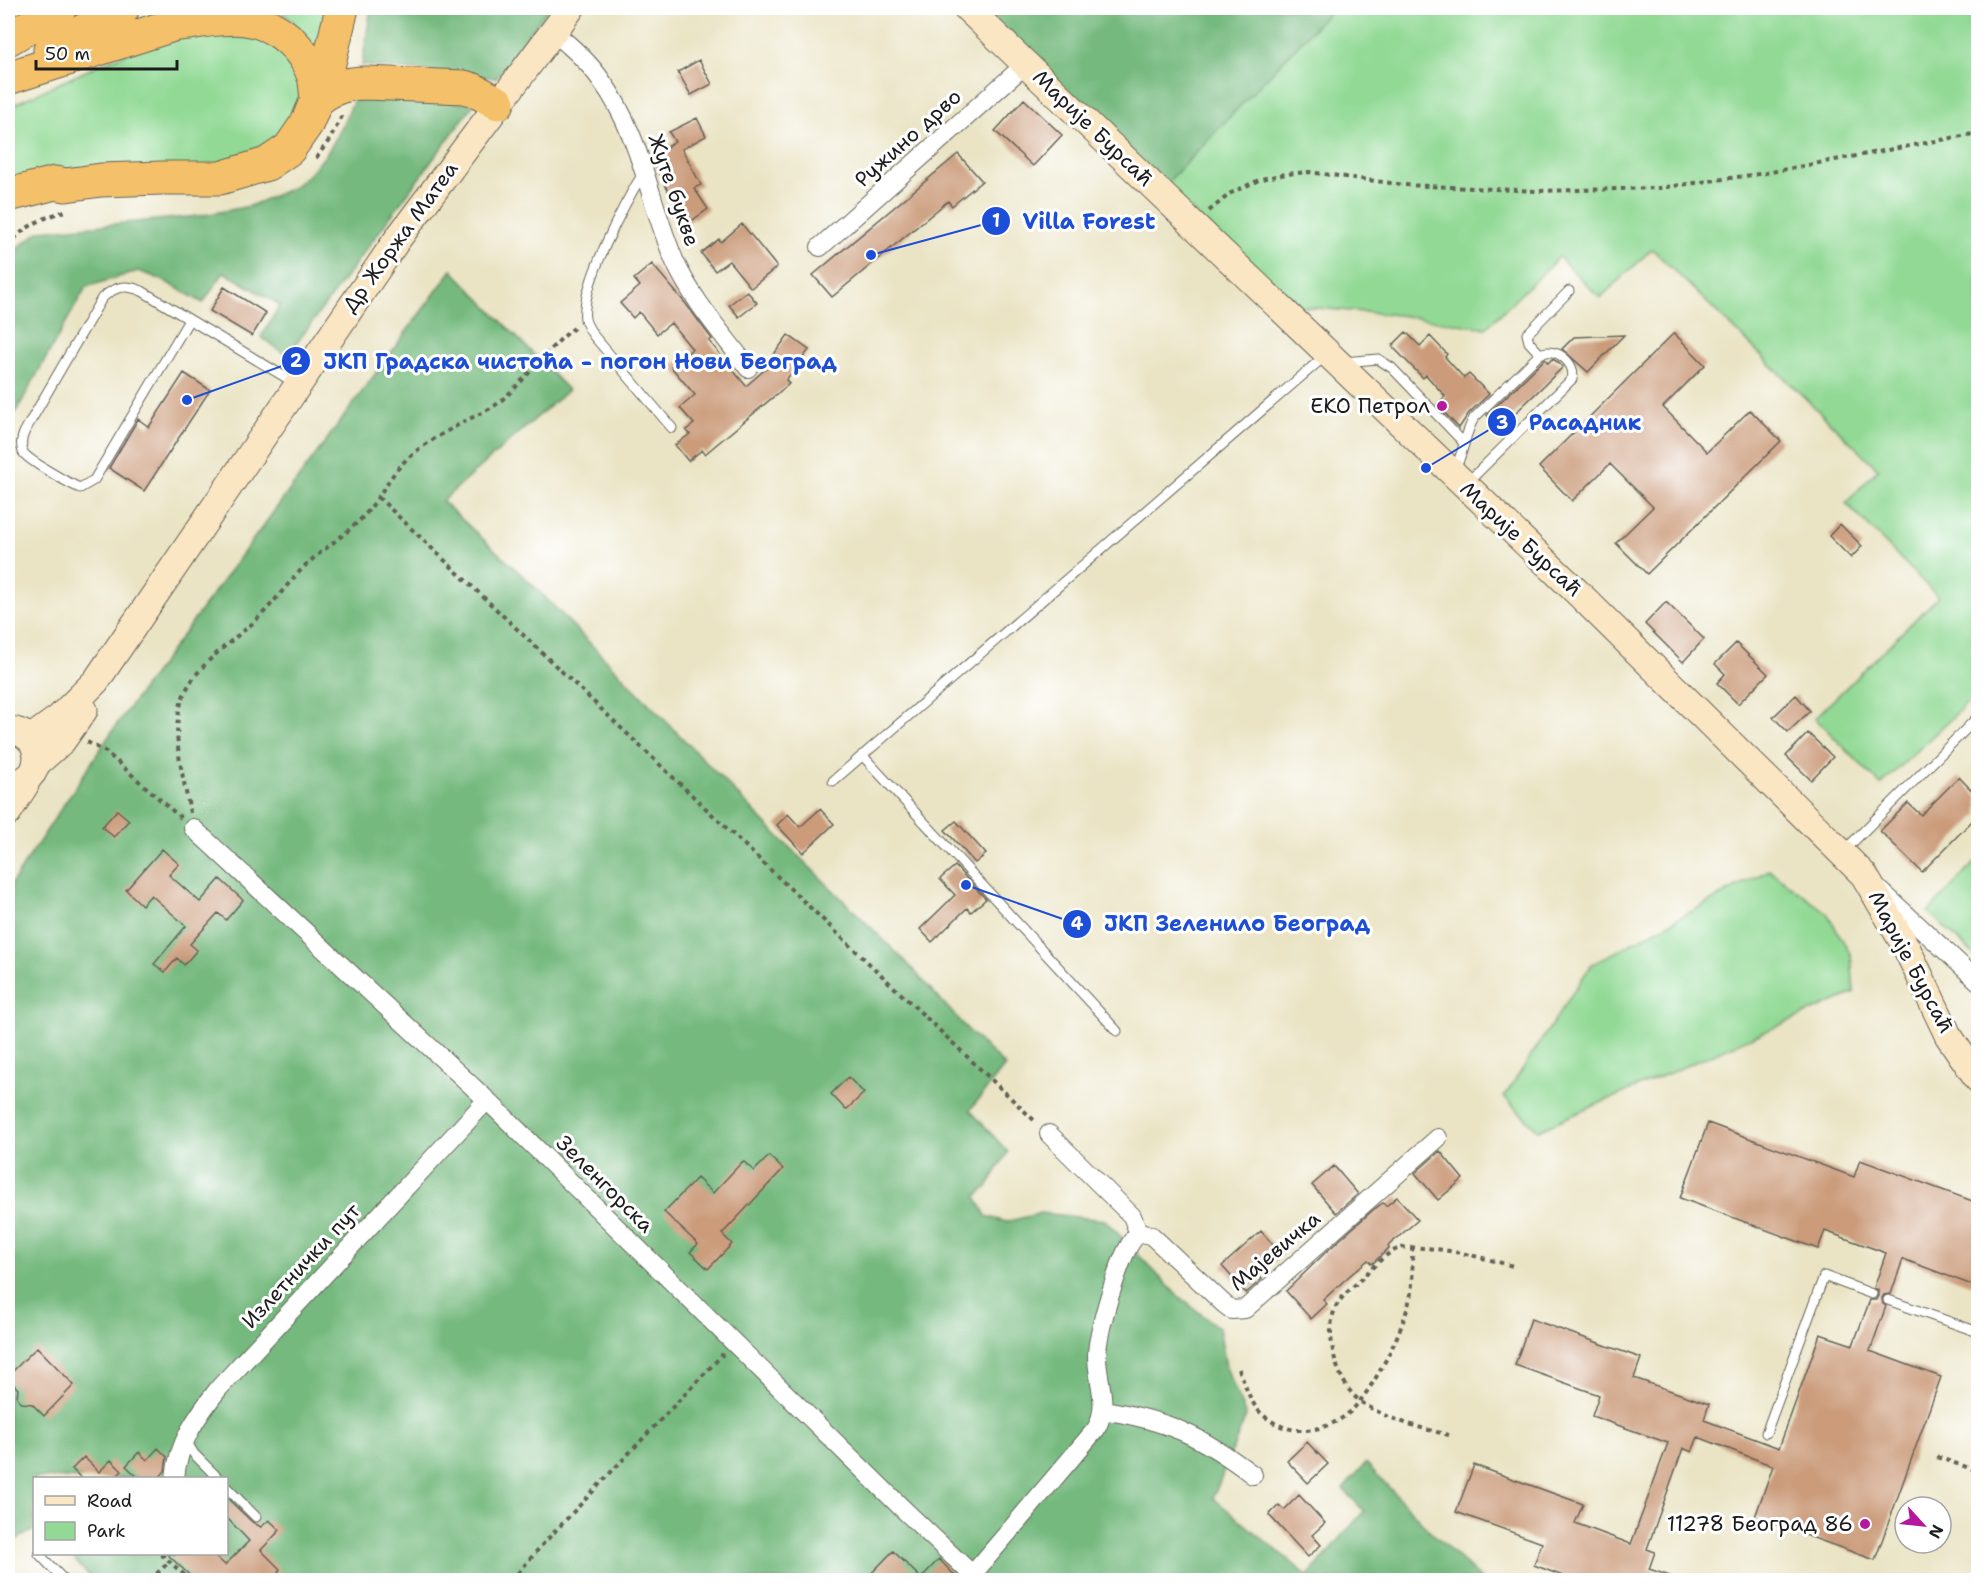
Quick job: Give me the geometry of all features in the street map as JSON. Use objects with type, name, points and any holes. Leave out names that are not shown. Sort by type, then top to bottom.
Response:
[{"type":"highway","points":[[8,16],[18,8]]},
{"type":"highway","points":[[8,39],[60,8]]},
{"type":"highway","points":[[8,77],[123,8]]},
{"type":"highway","points":[[176,24],[204,8]]},
{"type":"highway","points":[[8,195],[55,183],[66,185],[101,180],[220,178],[255,169],[277,159],[299,138],[317,100],[330,64],[342,8]]},
{"type":"highway","points":[[8,77],[176,24],[228,18],[246,19],[266,25],[293,43],[304,57],[314,78],[317,100]]},
{"type":"highway","points":[[317,100],[332,89],[350,83],[366,83],[464,87],[498,103]]},
{"type":"highway","points":[[8,216],[66,185]]},
{"type":"street","name":"Др Жоржа Матеа","points":[[8,813],[25,786],[18,751],[62,741],[74,725],[91,699],[96,681],[399,237],[571,8]]},
{"type":"street","name":"Марије Бурсаћ","points":[[967,8],[1579,594],[1864,875],[1978,981]]},
{"type":"street","name":"Жуте букве","points":[[553,32],[580,55],[609,91],[631,135],[664,232],[681,273],[690,289],[748,368]]},
{"type":"street","name":"Ружино дрво","points":[[820,247],[1027,63]]},
{"type":"street","name":"Зеленгорска","points":[[193,828],[487,1100],[975,1578]]},
{"type":"street","name":"Марије Бурсаћ","points":[[1864,875],[1906,947],[1948,1035],[1978,1079]]},
{"type":"street","name":"Излетнички пут","points":[[175,1477],[176,1464],[185,1439],[195,1420],[219,1388],[487,1100]]},
{"type":"street","points":[[975,1578],[1096,1429],[1103,1410],[1097,1358],[1102,1319],[1129,1245],[1139,1234],[1132,1216],[1049,1134]]},
{"type":"street","name":"Мајевичка","points":[[1139,1234],[1152,1236],[1232,1310],[1245,1309],[1437,1138]]},
{"type":"street","points":[[1103,1410],[1145,1418],[1187,1432],[1218,1449],[1253,1475]]},
{"type":"lane","points":[[644,172],[625,203],[590,285],[585,302],[585,320],[593,335],[672,428]]},
{"type":"lane","points":[[189,320],[94,480],[80,488],[26,456],[21,445],[26,429],[102,298],[120,286],[142,291],[297,385]]},
{"type":"lane","points":[[1540,354],[1529,342],[1527,334],[1569,291]]},
{"type":"lane","points":[[1550,350],[1557,352],[1571,367],[1572,379],[1458,480],[1463,442],[1474,417],[1540,354],[1550,350]]},
{"type":"lane","points":[[833,781],[1332,358],[1378,359],[1392,368],[1463,442]]},
{"type":"lane","points":[[1843,853],[1978,717]]},
{"type":"lane","points":[[862,755],[1117,1031]]},
{"type":"lane","points":[[1766,1433],[1824,1276],[1872,1294]]},
{"type":"lane","points":[[1888,1300],[1978,1332]]},
{"type":"lane","points":[[185,1439],[194,1454],[216,1477]]},
{"type":"lane","points":[[228,1489],[256,1516]]},
{"type":"lane","points":[[40,1555],[64,1581]]},
{"type":"path","points":[[1193,224],[1231,193],[1261,179],[1286,174],[1309,172],[1405,185],[1538,192],[1659,188],[1766,173],[1978,133]]},
{"type":"path","points":[[193,828],[177,744],[180,706],[184,694],[219,650],[255,620],[318,554],[359,521],[399,467],[410,456],[452,429],[496,405],[522,382],[559,340],[585,320]]},
{"type":"path","points":[[378,497],[1049,1134]]},
{"type":"path","points":[[106,752],[193,828]]},
{"type":"path","points":[[1239,1369],[1257,1410],[1281,1426],[1310,1431],[1324,1427],[1351,1411],[1360,1401],[1384,1361],[1409,1304],[1412,1288],[1412,1247]]},
{"type":"path","points":[[1449,1435],[1390,1417],[1360,1401],[1346,1384],[1334,1355],[1331,1336],[1333,1312],[1341,1298],[1397,1249],[1412,1247],[1468,1253],[1513,1266]]},
{"type":"path","points":[[512,1581],[542,1545],[734,1342]]},
{"type":"path","points":[[1937,1457],[1978,1471]]},
{"type":"path","points":[[162,1555],[190,1581]]},
{"type":"path","points":[[150,1581],[170,1562]]},
{"type":"green space","points":[[274,8],[327,8],[319,68],[307,41],[297,26]]},
{"type":"green space","points":[[371,8],[549,8],[496,78],[362,65]]},
{"type":"green space","points":[[969,8],[1333,8],[1165,185]]},
{"type":"green space","points":[[1333,8],[1978,8],[1978,693],[1881,785],[1815,718],[1938,597],[1846,503],[1878,469],[1652,249],[1600,298],[1559,257],[1486,328],[1398,315],[1293,306],[1165,185]]},
{"type":"green space","points":[[225,29],[267,36],[292,59],[303,94],[289,122],[273,140],[223,166],[8,190],[8,107],[101,64],[178,33]]},
{"type":"green space","points":[[357,93],[474,104],[287,356],[261,337],[280,305],[224,272],[203,303],[163,280],[138,271],[86,287],[8,426],[8,266],[16,249],[40,231],[199,216],[250,206],[292,188],[308,175],[325,156],[337,137]]},
{"type":"green space","points":[[452,270],[568,390],[442,501],[536,588],[774,832],[906,962],[968,1030],[1005,1066],[970,1110],[1008,1152],[987,1187],[976,1196],[986,1216],[1006,1222],[1041,1213],[1105,1220],[1177,1295],[1219,1328],[1226,1367],[1246,1416],[1213,1498],[1308,1576],[1364,1511],[1343,1489],[1366,1463],[1431,1532],[1482,1580],[93,1580],[70,1555],[228,1555],[228,1477],[33,1477],[33,1531],[8,1544],[8,889],[117,724]]},
{"type":"green space","points":[[1978,859],[1978,958],[1928,912]]},
{"type":"green space","points":[[1769,870],[1827,913],[1851,955],[1854,993],[1538,1130],[1504,1097],[1591,965]]},
{"type":"building","points":[[699,60],[712,84],[691,95],[678,72]]},
{"type":"building","points":[[1024,99],[1062,135],[1033,166],[995,131]]},
{"type":"building","points":[[697,118],[706,136],[682,149],[701,185],[694,188],[708,209],[687,224],[651,156],[675,142],[669,132]]},
{"type":"building","points":[[958,154],[982,181],[952,206],[948,201],[832,297],[813,275]]},
{"type":"building","points":[[742,224],[777,267],[751,288],[729,261],[715,271],[701,253],[719,239],[721,242]]},
{"type":"building","points":[[652,264],[686,304],[712,339],[709,341],[746,386],[776,360],[772,357],[788,335],[809,350],[786,380],[789,384],[705,454],[702,450],[688,461],[675,445],[690,434],[686,430],[694,424],[680,408],[695,395],[671,367],[692,349],[671,323],[657,334],[639,312],[633,318],[620,303],[640,286],[634,279]]},
{"type":"building","points":[[224,287],[266,313],[252,336],[210,311]]},
{"type":"building","points":[[747,291],[757,303],[739,317],[729,305]]},
{"type":"building","points":[[1406,332],[1420,346],[1430,336],[1447,354],[1445,357],[1464,378],[1469,374],[1489,394],[1469,413],[1459,428],[1437,405],[1445,396],[1426,375],[1423,378],[1392,346]]},
{"type":"building","points":[[1674,333],[1705,365],[1663,407],[1707,452],[1750,410],[1781,441],[1647,574],[1616,543],[1653,507],[1610,464],[1572,501],[1539,467]]},
{"type":"building","points":[[1624,335],[1588,372],[1562,349],[1574,337]]},
{"type":"building","points":[[1545,359],[1548,363],[1552,359],[1563,367],[1500,428],[1487,415]]},
{"type":"building","points":[[184,373],[210,390],[144,491],[109,468],[138,419],[149,427]]},
{"type":"building","points":[[1840,524],[1862,546],[1851,558],[1829,536]]},
{"type":"building","points":[[1666,602],[1704,639],[1683,662],[1645,624]]},
{"type":"building","points":[[1736,643],[1768,674],[1738,704],[1717,683],[1725,674],[1715,664]]},
{"type":"building","points":[[1796,695],[1810,711],[1788,732],[1773,717]]},
{"type":"building","points":[[1808,733],[1833,757],[1811,780],[1786,756]]},
{"type":"building","points":[[1959,777],[1978,797],[1978,815],[1922,872],[1880,831],[1908,803],[1921,815]]},
{"type":"building","points":[[820,809],[834,824],[803,853],[777,825],[788,814],[800,827]]},
{"type":"building","points":[[117,810],[129,820],[114,837],[102,827]]},
{"type":"building","points":[[956,821],[986,854],[975,863],[945,830]]},
{"type":"building","points":[[162,849],[179,864],[169,875],[200,902],[220,879],[243,900],[226,920],[218,913],[190,944],[197,950],[184,965],[177,958],[165,972],[154,964],[186,926],[151,895],[142,905],[126,890]]},
{"type":"building","points":[[955,866],[986,899],[971,912],[967,908],[932,942],[920,929],[955,895],[940,879]]},
{"type":"building","points":[[848,1077],[864,1093],[846,1110],[831,1094]]},
{"type":"building","points":[[1708,1123],[1854,1177],[1860,1160],[1978,1203],[1978,1266],[1972,1285],[1903,1259],[1891,1294],[1884,1295],[1882,1298],[1886,1306],[1870,1351],[1941,1377],[1898,1495],[1893,1495],[1893,1510],[1875,1560],[1755,1517],[1773,1466],[1698,1437],[1692,1452],[1683,1448],[1647,1549],[1655,1552],[1649,1569],[1676,1578],[1676,1581],[1576,1581],[1534,1565],[1542,1543],[1456,1512],[1474,1465],[1583,1504],[1575,1523],[1631,1544],[1668,1443],[1592,1416],[1599,1395],[1515,1365],[1531,1319],[1641,1358],[1634,1378],[1709,1404],[1704,1420],[1779,1448],[1820,1334],[1853,1345],[1870,1300],[1876,1300],[1878,1296],[1878,1290],[1874,1288],[1886,1253],[1825,1231],[1818,1249],[1680,1198]]},
{"type":"building","points":[[1440,1151],[1463,1179],[1438,1200],[1415,1173]]},
{"type":"building","points":[[769,1156],[783,1169],[722,1234],[732,1244],[708,1269],[690,1252],[698,1244],[664,1212],[697,1178],[713,1193],[743,1161],[754,1171]]},
{"type":"building","points":[[1334,1166],[1358,1194],[1336,1213],[1312,1185]]},
{"type":"building","points":[[1397,1197],[1418,1220],[1388,1246],[1389,1248],[1372,1264],[1368,1260],[1323,1300],[1327,1304],[1311,1319],[1286,1291],[1373,1210],[1383,1203],[1386,1206]]},
{"type":"building","points":[[1261,1231],[1282,1255],[1259,1276],[1262,1279],[1246,1293],[1222,1266]]},
{"type":"building","points":[[37,1347],[74,1385],[44,1416],[32,1404],[21,1403],[17,1397],[18,1389],[8,1379],[8,1376]]},
{"type":"building","points":[[1307,1442],[1328,1464],[1308,1483],[1287,1461]]},
{"type":"building","points":[[158,1448],[167,1457],[165,1471],[160,1477],[138,1477],[126,1466],[139,1452],[147,1460]]},
{"type":"building","points":[[84,1457],[99,1472],[111,1460],[122,1471],[116,1477],[80,1477],[72,1469]]},
{"type":"building","points":[[1299,1495],[1325,1523],[1312,1535],[1321,1545],[1308,1557],[1269,1515],[1279,1505],[1284,1510]]},
{"type":"building","points":[[228,1499],[252,1522],[261,1527],[269,1520],[280,1530],[261,1550],[280,1569],[278,1572],[287,1581],[196,1581],[168,1555],[214,1555],[225,1565],[249,1541],[228,1519]]},
{"type":"building","points":[[893,1551],[921,1578],[939,1559],[960,1581],[864,1581]]},
{"type":"place","name":"Villa Forest","points":[[871,255]]},
{"type":"place","name":"ЈКП Градска чистоћа - погон Нови Београд","points":[[187,400]]},
{"type":"place","name":"ЕКО Петрол","points":[[1442,406]]},
{"type":"place","name":"Расадник","points":[[1426,468]]},
{"type":"place","name":"ЈКП Зеленило Београд","points":[[966,885]]},
{"type":"place","name":"11278 Београд 86","points":[[1865,1524]]}]
